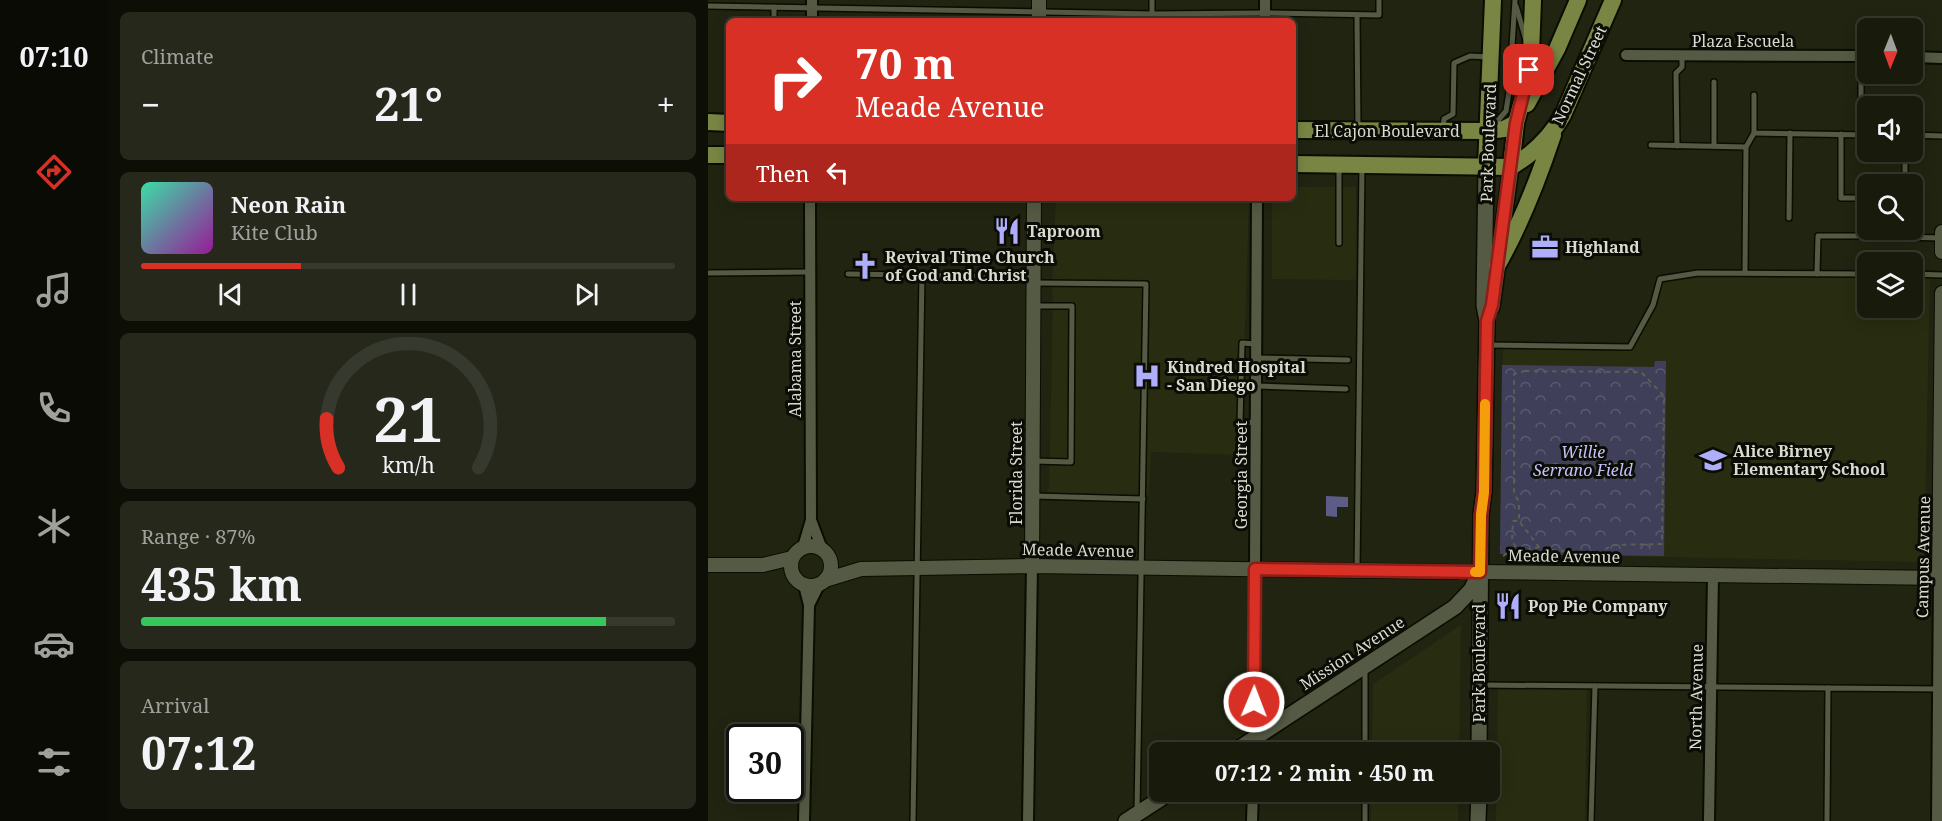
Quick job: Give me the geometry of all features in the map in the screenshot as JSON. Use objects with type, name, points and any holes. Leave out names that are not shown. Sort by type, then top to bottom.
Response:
[{"type":"main road","name":"Park Boulevard","points":[[1479,742],[1481,515],[1484,492],[1487,345],[1484,305],[1486,167],[1493,0]]},
{"type":"main road","name":"Park Boulevard","points":[[1487,321],[1492,305],[1516,123],[1526,86],[1531,53],[1533,0]]},
{"type":"main road","name":"Normal Street","points":[[1516,123],[1549,63],[1578,0]]},
{"type":"main road","name":"Normal Street","points":[[1511,167],[1535,151],[1554,130],[1563,115],[1613,0]]},
{"type":"main road","points":[[708,122],[726,123]]},
{"type":"main road","name":"El Cajon Boulevard","points":[[1296,130],[1488,131],[1504,129],[1516,123]]},
{"type":"main road","points":[[1497,266],[1537,184],[1554,130]]},
{"type":"main road","points":[[708,155],[726,155]]},
{"type":"main road","name":"El Cajon Boulevard","points":[[1296,164],[1511,167]]},
{"type":"main road","name":"Mission Avenue","points":[[1260,742],[1455,607],[1471,590],[1480,572]]},
{"type":"main road","points":[[1131,817],[1155,802]]},
{"type":"main road","points":[[1478,821],[1479,802]]},
{"type":"street","points":[[1265,0],[1265,17]]},
{"type":"street","name":"Plaza Escuela","points":[[1626,55],[1857,56]]},
{"type":"street","points":[[1923,57],[1942,58]]},
{"type":"street","name":"Alabama Street","points":[[803,548],[811,520],[810,201]]},
{"type":"street","name":"Florida Street","points":[[1028,821],[1033,496],[1034,201]]},
{"type":"street","name":"Georgia Street","points":[[1254,742],[1257,201]]},
{"type":"street","points":[[1942,232],[1942,252]]},
{"type":"street","name":"Campus Avenue","points":[[1936,821],[1942,293]]},
{"type":"street","name":"Alabama Street","points":[[811,520],[825,553]]},
{"type":"street","points":[[708,565],[763,565],[792,558],[803,548],[810,546],[825,553],[830,572],[809,605]]},
{"type":"street","name":"Meade Avenue","points":[[825,553],[861,569]]},
{"type":"street","points":[[792,558],[791,569],[800,582],[809,605],[804,821]]},
{"type":"street","points":[[763,565],[784,572],[810,586],[823,581]]},
{"type":"street","name":"Meade Avenue","points":[[823,581],[861,569],[1032,566],[1940,578]]},
{"type":"street","name":"North Avenue","points":[[1708,821],[1713,574]]},
{"type":"street","points":[[1252,821],[1253,802]]},
{"type":"lane","points":[[930,0],[930,9]]},
{"type":"lane","points":[[1152,0],[1152,14]]},
{"type":"lane","points":[[708,6],[774,7],[812,4],[1265,17],[1379,15],[1379,0]]},
{"type":"lane","points":[[1515,0],[1522,31],[1531,53]]},
{"type":"lane","points":[[1488,131],[1506,111],[1515,0]]},
{"type":"lane","points":[[774,7],[774,18]]},
{"type":"lane","points":[[1357,15],[1358,130]]},
{"type":"lane","points":[[1443,132],[1444,120],[1454,114],[1455,63],[1470,56],[1491,57]]},
{"type":"lane","points":[[1677,146],[1676,74],[1682,67],[1682,56]]},
{"type":"lane","points":[[1714,82],[1714,146]]},
{"type":"lane","points":[[1745,273],[1746,147],[1754,133],[1754,95]]},
{"type":"lane","points":[[1754,133],[1857,135]]},
{"type":"lane","points":[[1788,218],[1790,133]]},
{"type":"lane","points":[[1841,134],[1841,198],[1857,198]]},
{"type":"lane","points":[[1923,135],[1942,136]]},
{"type":"lane","points":[[1651,146],[1746,147]]},
{"type":"lane","points":[[1338,243],[1339,164]]},
{"type":"lane","points":[[1357,570],[1362,164]]},
{"type":"lane","points":[[1817,274],[1818,236],[1857,236]]},
{"type":"lane","points":[[1923,237],[1942,238]]},
{"type":"lane","points":[[708,273],[810,272]]},
{"type":"lane","points":[[1487,345],[1630,347],[1653,305],[1660,279],[1698,273],[1857,274]]},
{"type":"lane","points":[[848,274],[922,274],[1146,284],[1142,568],[1131,817]]},
{"type":"lane","points":[[913,821],[922,274]]},
{"type":"lane","points":[[1923,274],[1942,275]]},
{"type":"lane","points":[[1033,306],[1072,306],[1071,462],[1033,461]]},
{"type":"lane","points":[[1257,344],[1242,343],[1240,423],[1257,422]]},
{"type":"lane","points":[[1257,358],[1348,360]]},
{"type":"lane","points":[[1257,386],[1346,389]]},
{"type":"lane","points":[[1033,496],[1143,499]]},
{"type":"lane","points":[[1365,667],[1365,742]]},
{"type":"lane","points":[[1479,685],[1938,689]]},
{"type":"lane","points":[[1591,821],[1595,686]]},
{"type":"lane","points":[[1827,821],[1828,688]]},
{"type":"lane","points":[[1365,802],[1365,821]]},
{"type":"path","points":[[1525,371],[1641,372],[1664,396],[1662,544],[1612,545],[1601,552],[1542,550],[1519,521],[1519,502],[1514,493],[1514,374],[1525,371]]},
{"type":"path","points":[[1519,521],[1513,521],[1512,541],[1516,547],[1520,550],[1539,547]]},
{"type":"path","points":[[1503,556],[1516,547]]},
{"type":"shaded area","points":[[1050,17],[1150,18],[1050,18]]},
{"type":"shaded area","points":[[1296,187],[1356,187],[1356,280],[1272,279],[1272,201],[1296,201]]},
{"type":"shaded area","name":"Kindred Hospital - San Diego","points":[[1056,201],[1249,201],[1241,455],[1151,452],[1149,495],[1047,493],[1049,488]]},
{"type":"shaded area","name":"Alice Birney Elementary School","points":[[1698,273],[1857,274],[1857,318],[1923,318],[1923,275],[1930,275],[1924,562],[1500,554],[1503,346],[1630,347],[1646,320],[1660,279]]},
{"type":"shaded area","points":[[1326,496],[1348,497],[1348,507],[1337,507],[1337,517],[1326,516]]},
{"type":"shaded area","points":[[1461,625],[1459,742],[1372,742],[1373,684]]},
{"type":"shaded area","points":[[1498,686],[1587,688],[1585,821],[1496,821],[1496,802],[1500,802],[1500,742],[1497,742]]},
{"type":"shaded area","points":[[1371,802],[1458,802],[1458,821],[1371,821]]},
{"type":"green space","name":"Willie Serrano Field","points":[[1655,361],[1666,361],[1664,556],[1500,554],[1502,365],[1654,367]]},
{"type":"slow traffic","points":[[1475,572],[1480,572],[1485,404]]},
{"type":"place","name":"Taproom","points":[[1007,231]]},
{"type":"place","name":"Highland","points":[[1545,247]]},
{"type":"place","name":"Revival Time Church of God and Christ","points":[[865,266]]},
{"type":"place","name":"Kindred Hospital - San Diego","points":[[1147,376]]},
{"type":"place","name":"Alice Birney Elementary School","points":[[1713,460]]},
{"type":"place","name":"Pop Pie Company","points":[[1508,606]]},
{"type":"route","points":[[1254,702],[1255,569],[1480,572],[1487,321],[1492,305],[1516,123],[1529,70]]}]
